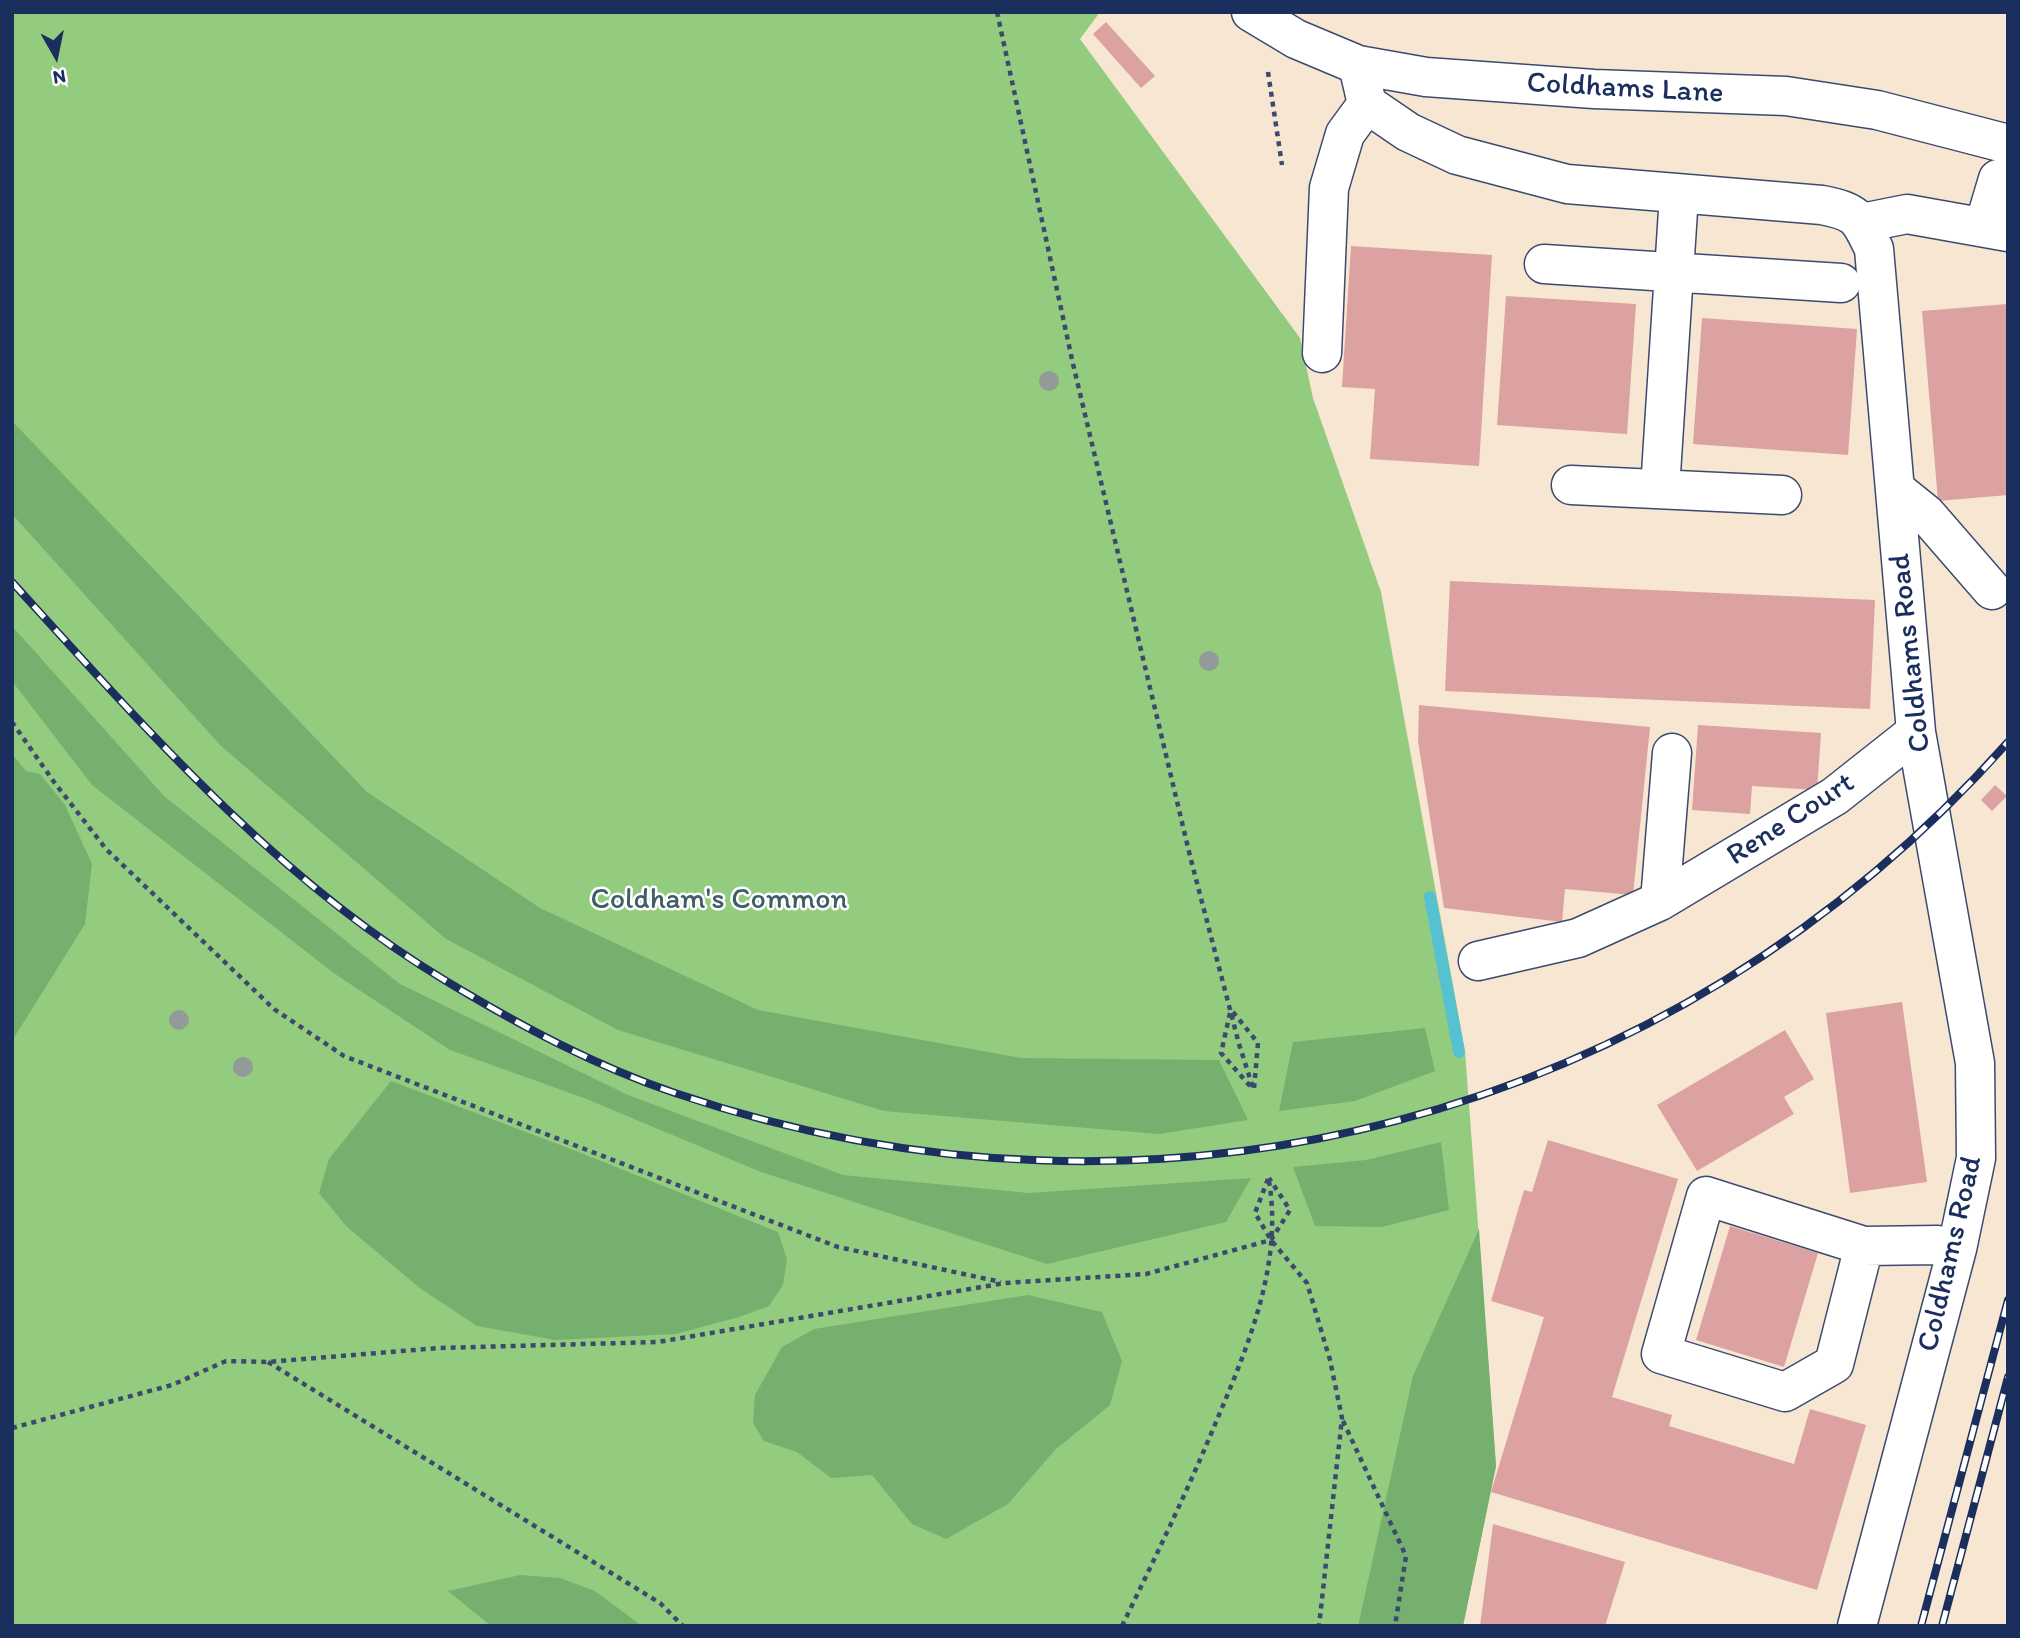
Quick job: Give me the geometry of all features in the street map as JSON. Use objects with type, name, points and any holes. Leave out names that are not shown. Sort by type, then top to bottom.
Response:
[{"type":"street","name":"Coldhams Lane","points":[[1251,12],[1296,39],[1358,65],[1440,78],[1594,89],[1786,96],[1877,110],[1968,133],[2003,161]]},
{"type":"street","points":[[1358,65],[1367,104],[1408,132],[1457,155],[1567,184],[1822,205],[1847,210],[1862,223],[1907,214],[1996,229],[2003,161]]},
{"type":"street","points":[[1322,353],[1329,188],[1345,134],[1367,104]]},
{"type":"street","points":[[1660,489],[1679,195]]},
{"type":"street","name":"Coldhams Road","points":[[1857,1626],[1957,1249],[1976,1157],[1975,1063],[1916,732],[1874,249],[1862,223]]},
{"type":"street","points":[[1544,264],[1841,283]]},
{"type":"street","points":[[1571,485],[1782,495]]},
{"type":"street","points":[[1895,489],[1926,514],[1992,590]]},
{"type":"street","name":"Rene Court","points":[[1478,961],[1578,938],[1660,901],[1835,796],[1916,732]]},
{"type":"street","points":[[1660,901],[1672,753]]},
{"type":"street","points":[[1864,1246],[1834,1364],[1785,1392],[1661,1354],[1706,1196],[1864,1246],[1938,1245],[1957,1249]]},
{"type":"path","points":[[997,12],[1073,364],[1190,856],[1239,1044],[1254,1091]]},
{"type":"path","points":[[1268,72],[1282,165]]},
{"type":"path","points":[[12,722],[106,849],[274,1009],[344,1056],[838,1247],[1005,1283]]},
{"type":"path","points":[[1231,1009],[1258,1043],[1254,1091]]},
{"type":"path","points":[[1231,1009],[1221,1053],[1254,1091]]},
{"type":"path","points":[[1122,1626],[1184,1499],[1247,1346],[1264,1291],[1271,1240],[1274,1211],[1269,1178]]},
{"type":"path","points":[[12,1429],[172,1385],[226,1360],[267,1362],[439,1348],[658,1342],[1005,1283],[1146,1274],[1271,1240],[1290,1210],[1269,1178]]},
{"type":"path","points":[[1269,1178],[1255,1213],[1271,1240],[1307,1283],[1330,1360],[1342,1418],[1406,1556],[1395,1626]]},
{"type":"path","points":[[267,1362],[660,1603],[683,1626]]},
{"type":"path","points":[[1319,1626],[1342,1418]]},
{"type":"green space","name":"Coldham's Common","points":[[12,12],[1100,12],[1080,39],[1300,338],[1313,398],[1381,592],[1465,1051],[1496,1466],[1463,1626],[12,1626]]},
{"type":"green space","points":[[12,421],[367,792],[540,908],[758,1010],[1021,1058],[1219,1060],[1248,1120],[1159,1134],[884,1111],[618,1030],[446,939],[221,746],[12,514]]},
{"type":"green space","points":[[12,626],[164,796],[400,984],[628,1095],[843,1175],[1029,1193],[1251,1178],[1226,1222],[1047,1264],[761,1172],[584,1098],[450,1050],[335,974],[92,785],[12,681]]},
{"type":"green space","points":[[12,754],[26,771],[40,774],[65,805],[92,864],[85,924],[12,1041]]},
{"type":"green space","points":[[1425,1028],[1435,1071],[1355,1101],[1279,1111],[1293,1042]]},
{"type":"green space","points":[[391,1081],[778,1232],[787,1259],[783,1285],[769,1306],[676,1334],[555,1340],[477,1326],[421,1289],[347,1227],[319,1193],[329,1159]]},
{"type":"green space","points":[[1441,1142],[1449,1210],[1382,1227],[1315,1226],[1293,1167],[1366,1160]]},
{"type":"green space","points":[[1479,1229],[1496,1466],[1463,1626],[1358,1626],[1413,1376]]},
{"type":"green space","points":[[1028,1295],[1102,1312],[1122,1361],[1110,1405],[1055,1450],[1008,1504],[946,1539],[912,1524],[872,1475],[831,1478],[797,1452],[764,1441],[753,1423],[755,1395],[782,1347],[814,1329]]},
{"type":"green space","points":[[520,1575],[560,1578],[595,1591],[642,1626],[491,1626],[448,1591]]},
{"type":"building","points":[[1106,22],[1155,76],[1141,88],[1093,34]]},
{"type":"building","points":[[1351,246],[1492,255],[1479,466],[1370,459],[1375,389],[1342,387]]},
{"type":"building","points":[[1506,296],[1636,304],[1627,434],[1497,425]]},
{"type":"building","points":[[2007,304],[2008,495],[1938,501],[1922,311]]},
{"type":"building","points":[[1702,318],[1857,329],[1848,455],[1693,444]]},
{"type":"building","points":[[1450,581],[1875,600],[1870,709],[1445,691]]},
{"type":"building","points":[[1419,705],[1650,727],[1633,895],[1565,889],[1562,922],[1444,908],[1418,741]]},
{"type":"building","points":[[1698,725],[1821,733],[1817,790],[1752,786],[1750,814],[1692,810]]},
{"type":"building","points":[[1995,785],[2007,796],[1992,811],[1981,800]]},
{"type":"building","points":[[1902,1002],[1927,1182],[1850,1193],[1826,1013]]},
{"type":"building","points":[[1785,1030],[1814,1079],[1784,1097],[1794,1114],[1697,1171],[1657,1105]]},
{"type":"building","points":[[1548,1140],[1678,1179],[1612,1397],[1672,1415],[1669,1426],[1794,1464],[1810,1409],[1866,1425],[1817,1590],[1491,1492],[1544,1317],[1491,1301],[1524,1190],[1532,1192]]},
{"type":"building","points":[[1730,1226],[1818,1253],[1784,1367],[1696,1340]]},
{"type":"building","points":[[1493,1524],[1625,1562],[1605,1626],[1480,1626]]},
{"type":"waterway","points":[[1430,897],[1459,1052]]},
{"type":"railway","points":[[12,582],[163,746],[269,848],[325,896],[384,941],[501,1013],[587,1057],[675,1093],[856,1140],[1038,1160],[1219,1154],[1395,1121],[1565,1063],[1725,980],[1874,873],[2008,742]]},
{"type":"railway","points":[[1921,1626],[2008,1300]]},
{"type":"railway","points":[[1942,1626],[2008,1377]]}]
